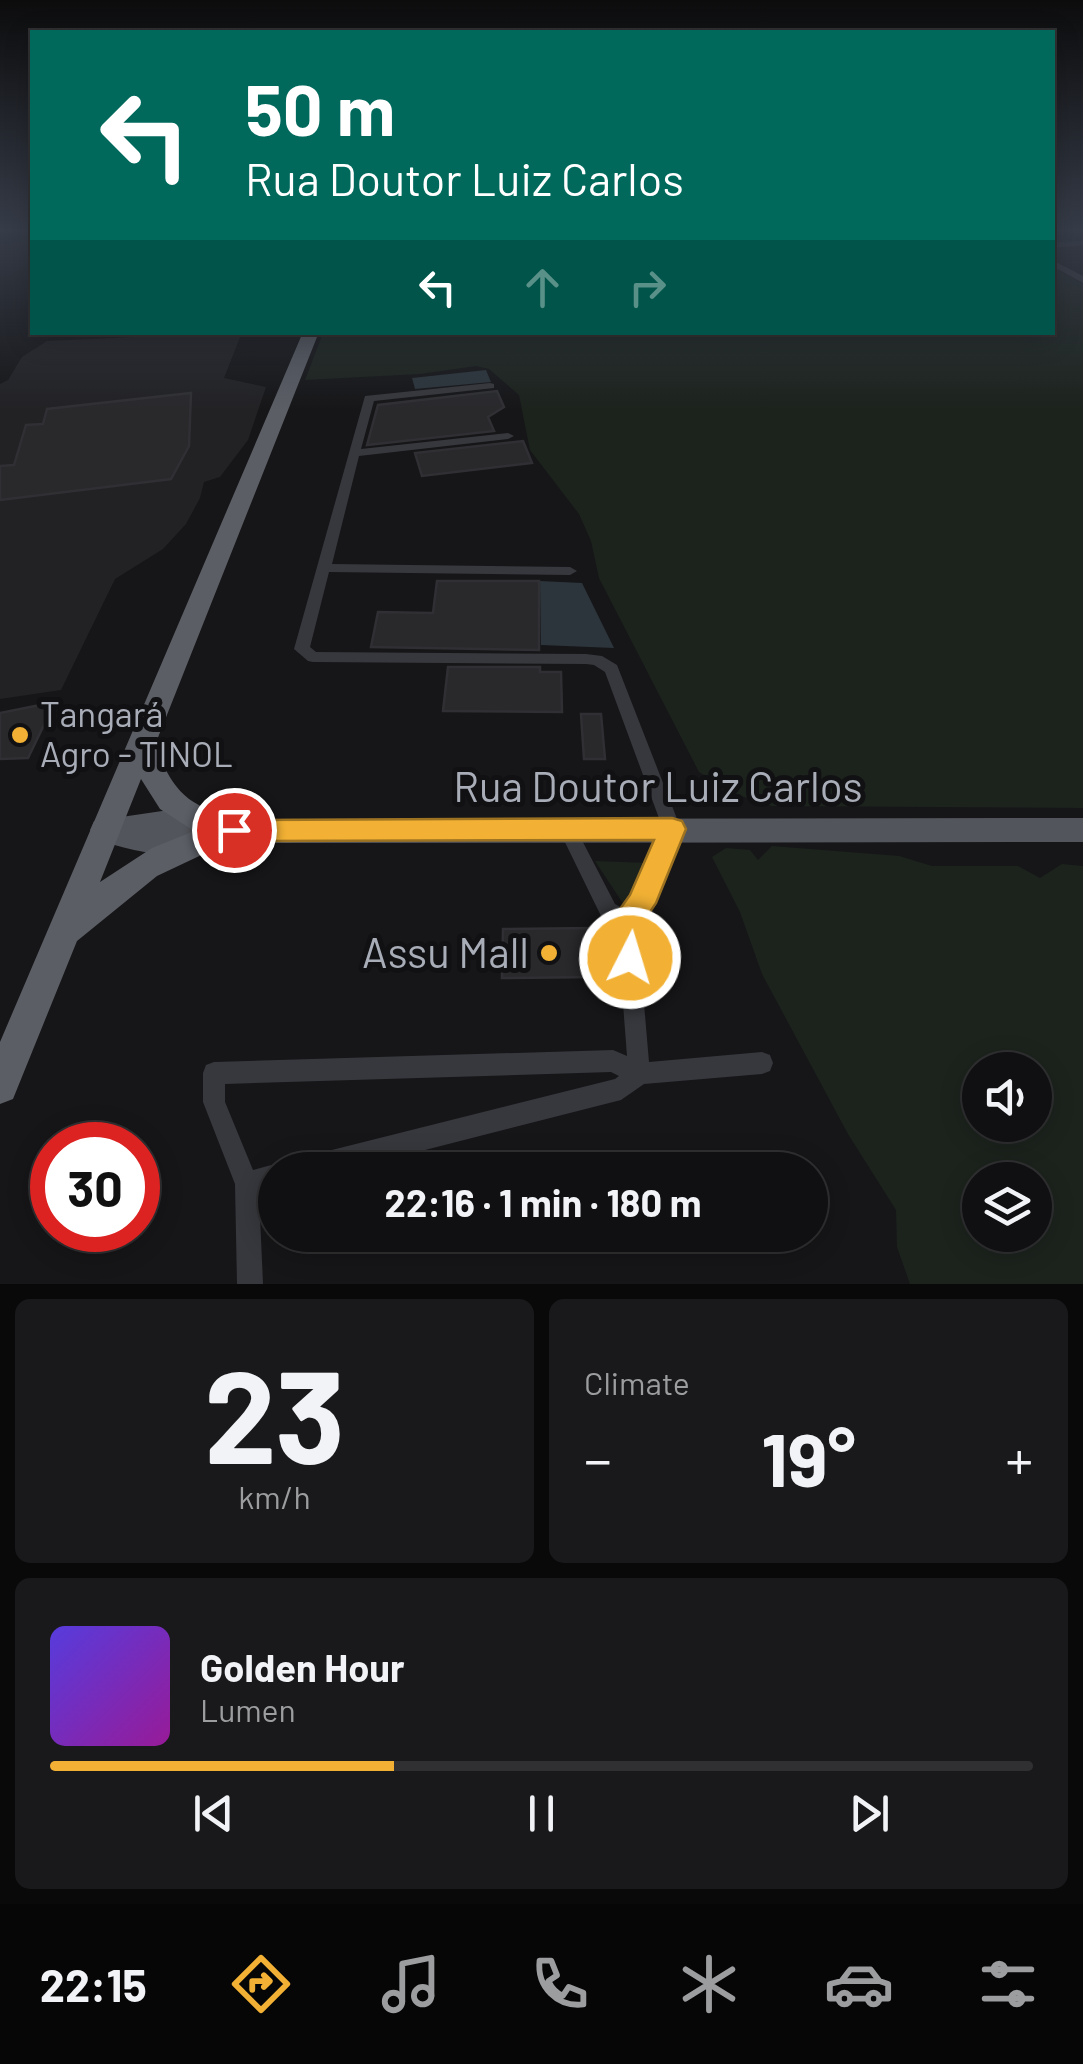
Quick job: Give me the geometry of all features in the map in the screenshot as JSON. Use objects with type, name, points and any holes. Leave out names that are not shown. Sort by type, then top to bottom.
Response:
[{"type":"highway","points":[[0,1086],[309,335]]},
{"type":"highway","points":[[140,745],[170,802],[213,831]]},
{"type":"highway","points":[[63,933],[140,868],[213,831]]},
{"type":"main road","name":"Rua Doutor Luiz Carlos","points":[[106,830],[156,842],[213,831],[1083,830]]},
{"type":"street","points":[[490,386],[368,398],[302,649],[307,656],[586,658],[612,669],[672,829],[641,903],[627,920],[639,1074]]},
{"type":"street","points":[[356,453],[508,436]]},
{"type":"street","points":[[322,568],[570,571]]},
{"type":"street","points":[[567,828],[608,910],[627,920]]},
{"type":"street","points":[[250,1284],[246,1184],[214,1102],[214,1073],[613,1062],[639,1074],[762,1063]]},
{"type":"street","points":[[370,1152],[621,1088],[639,1074]]},
{"type":"street","points":[[246,1184],[258,1181]]},
{"type":"shaded area","points":[[1055,291],[1083,291],[1083,808],[772,806],[735,794],[699,772],[599,578],[591,541],[579,514],[530,450],[519,395],[489,369],[476,366],[420,374],[305,380],[322,335],[1055,335]]},
{"type":"shaded area","points":[[241,335],[224,378],[266,387],[248,440],[220,477],[204,482],[186,524],[163,549],[115,579],[61,690],[0,699],[0,384],[8,380],[22,357],[47,341]]},
{"type":"shaded area","points":[[486,370],[491,382],[415,389],[412,378]]},
{"type":"shaded area","points":[[540,581],[582,583],[614,648],[541,645]]},
{"type":"shaded area","points":[[772,846],[899,856],[932,866],[1018,866],[1040,878],[1062,864],[1083,866],[1083,1284],[910,1284],[897,1247],[896,1210],[848,1134],[762,974],[740,912],[712,857],[726,848],[750,850],[758,860]]},
{"type":"shaded area","points":[[595,861],[649,863],[624,905]]},
{"type":"building","points":[[497,391],[504,407],[488,417],[494,431],[367,445],[378,405]]},
{"type":"building","points":[[191,393],[189,446],[171,479],[0,500],[0,466],[14,465],[26,425],[43,424],[47,409]]},
{"type":"building","points":[[523,441],[532,463],[422,476],[415,453]]},
{"type":"building","points":[[437,581],[539,581],[539,650],[371,647],[378,612],[433,613]]},
{"type":"building","points":[[448,667],[540,667],[540,672],[561,672],[562,712],[443,711]]},
{"type":"building","name":"Tangará Agro - TINOL","points":[[55,702],[28,758],[0,759],[0,713]]},
{"type":"building","points":[[581,714],[601,714],[605,759],[584,759]]},
{"type":"building","name":"Assu Mall","points":[[594,928],[597,977],[502,978],[503,929]]},
{"type":"place","name":"Tangará Agro - TINOL","points":[[20,735]]},
{"type":"place","name":"Assu Mall","points":[[549,953]]},
{"type":"route","points":[[234,830],[672,829],[641,903],[627,920],[630,958]]}]
